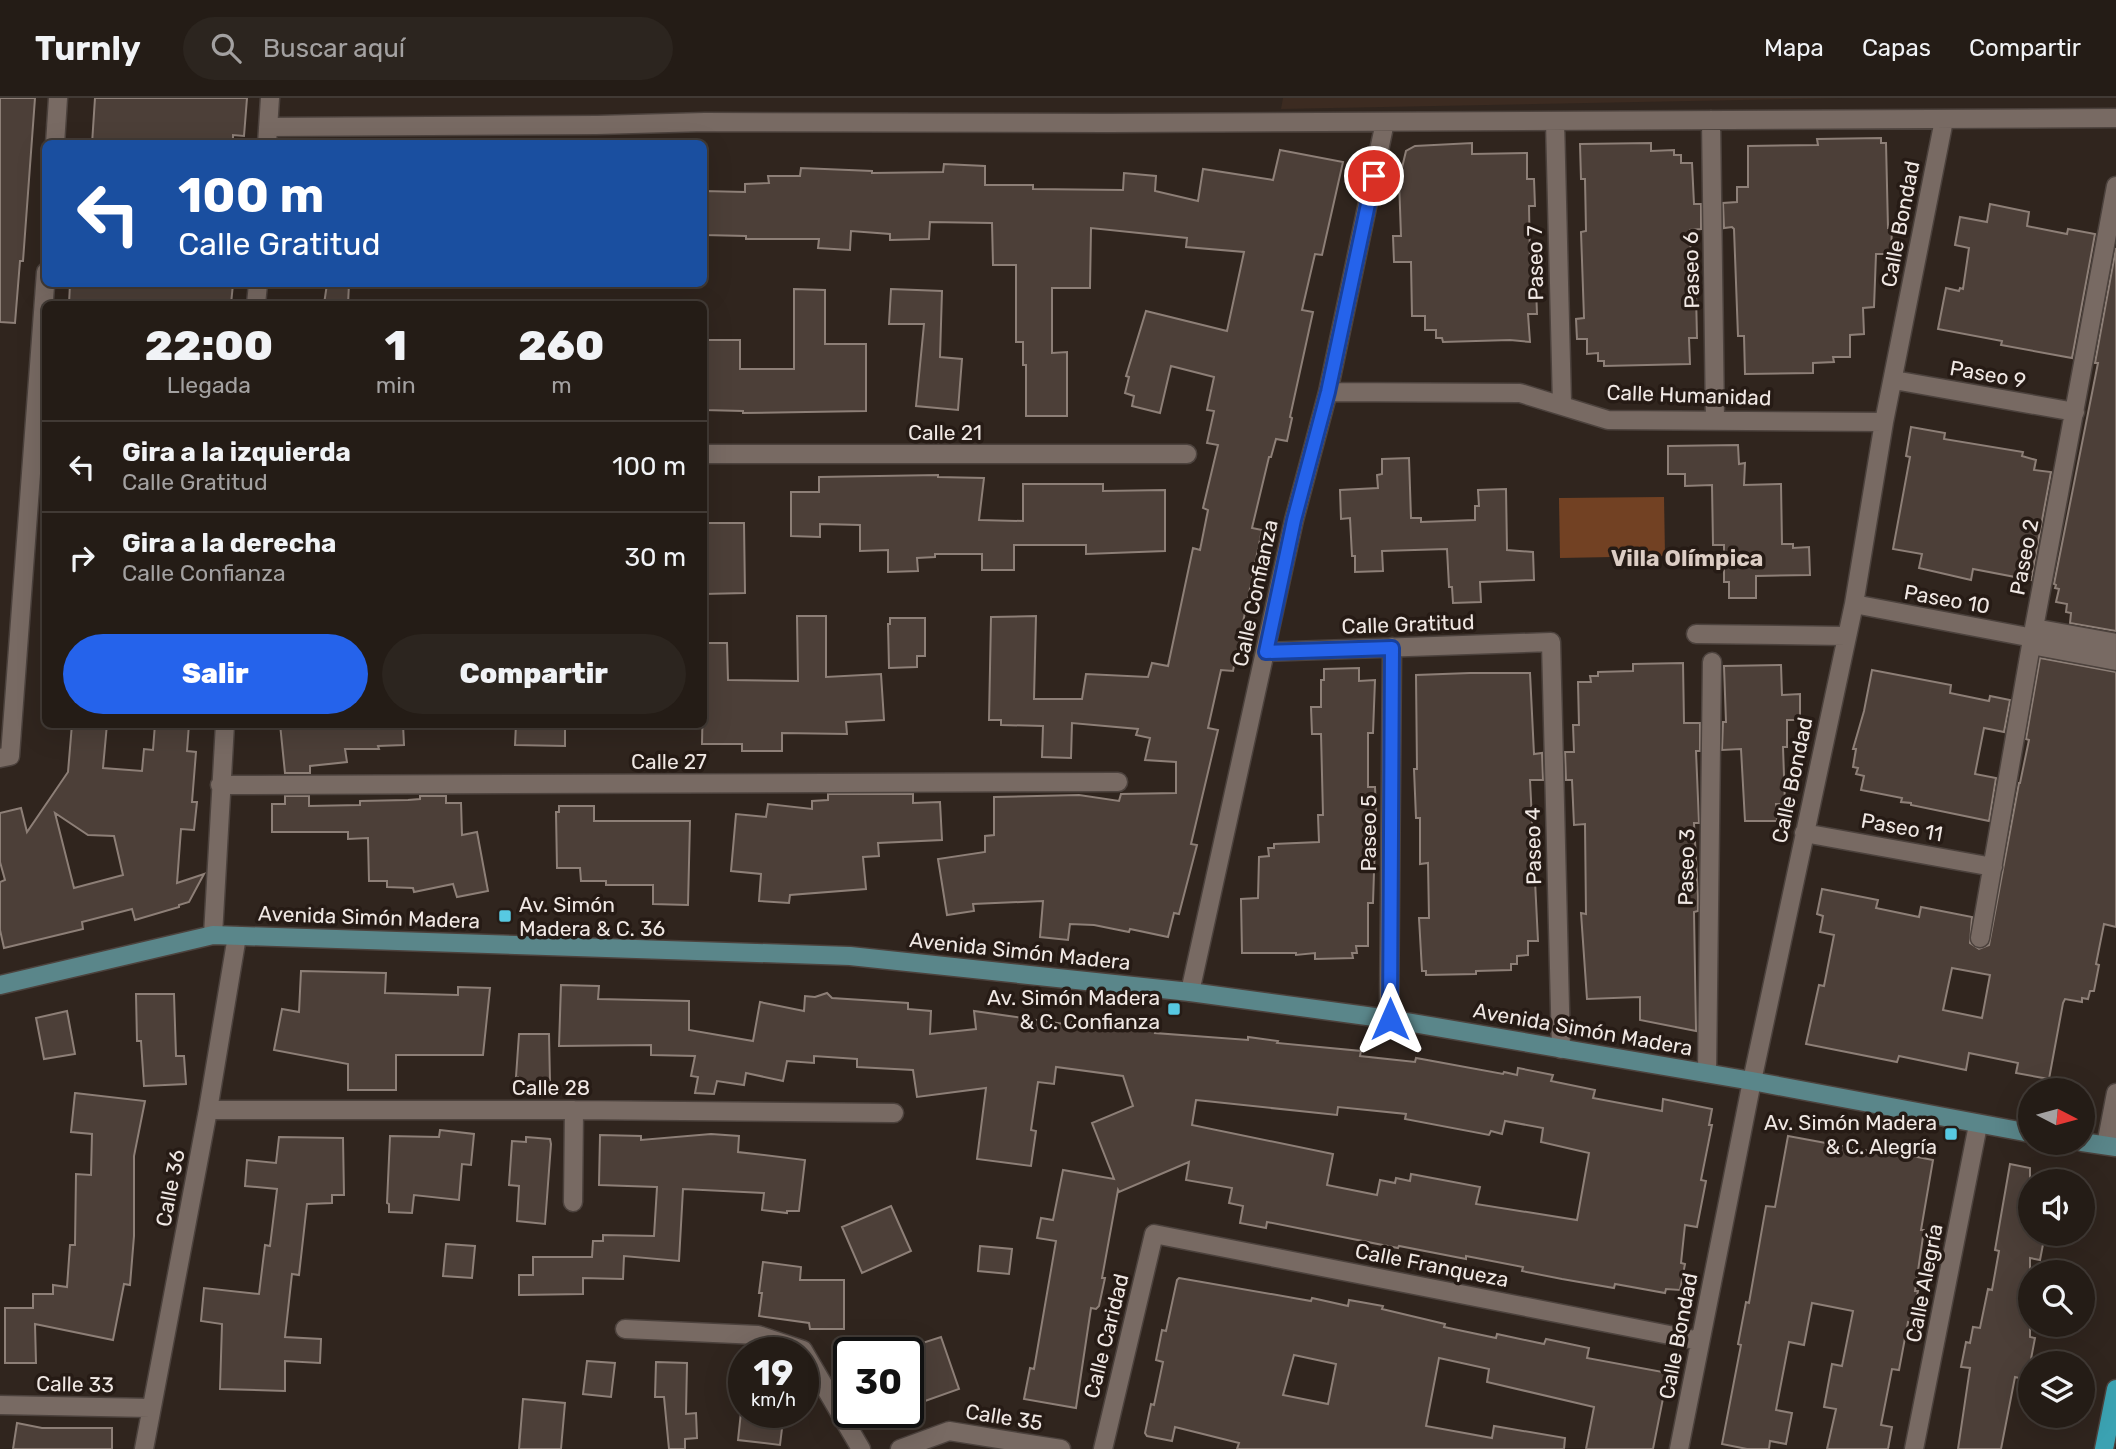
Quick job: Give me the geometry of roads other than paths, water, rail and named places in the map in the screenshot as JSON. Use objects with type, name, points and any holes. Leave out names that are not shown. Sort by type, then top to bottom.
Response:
[{"type":"main road","points":[[2104,1449],[2116,1389]]},
{"type":"street","points":[[55,140],[58,98]]},
{"type":"street","points":[[270,98],[268,135],[719,121],[1385,122],[2116,118]]},
{"type":"street","name":"Paseo 6","points":[[1711,120],[1715,420]]},
{"type":"street","name":"Calle Bondad","points":[[1679,1449],[1752,1081],[1854,604],[1884,422],[1944,120]]},
{"type":"street","name":"Paseo 7","points":[[1555,121],[1562,404]]},
{"type":"street","name":"Calle Confianza","points":[[1190,992],[1294,520],[1328,392],[1385,122]]},
{"type":"street","name":"Paseo 2","points":[[1979,938],[2116,186]]},
{"type":"street","points":[[0,758],[10,756],[42,326]]},
{"type":"street","name":"Paseo 9","points":[[1894,380],[2075,412]]},
{"type":"street","name":"Calle Humanidad","points":[[1328,392],[1520,393],[1608,420],[1884,422]]},
{"type":"street","name":"Calle 21","points":[[707,454],[1187,454]]},
{"type":"street","name":"Paseo 10","points":[[1854,604],[2033,637]]},
{"type":"street","points":[[1696,634],[1846,636]]},
{"type":"street","points":[[2033,637],[2116,643]]},
{"type":"street","points":[[2033,637],[2116,661]]},
{"type":"street","name":"Calle Gratitud","points":[[1266,652],[1551,642]]},
{"type":"street","name":"Paseo 4","points":[[1551,642],[1561,1049]]},
{"type":"street","name":"Paseo 5","points":[[1390,1019],[1392,648]]},
{"type":"street","name":"Paseo 3","points":[[1707,1073],[1712,662]]},
{"type":"street","points":[[213,935],[225,728]]},
{"type":"street","name":"Calle 27","points":[[220,785],[1118,782]]},
{"type":"street","name":"Paseo 11","points":[[1804,833],[1993,867]]},
{"type":"street","name":"Avenida Simón Madera","points":[[0,985],[213,935],[850,956],[1190,992],[1390,1019],[1752,1081],[2018,1131]]},
{"type":"street","name":"Calle 36","points":[[144,1449],[208,1110],[237,936]]},
{"type":"street","points":[[2111,1146],[2116,1093]]},
{"type":"street","name":"Calle 28","points":[[208,1110],[574,1110],[894,1114]]},
{"type":"street","points":[[573,1202],[574,1110]]},
{"type":"street","name":"Calle Alegría","points":[[1914,1449],[1978,1125]]},
{"type":"street","name":"Calle Franqueza","points":[[1154,1234],[1700,1341]]},
{"type":"street","name":"Calle Caridad","points":[[1103,1449],[1154,1234]]},
{"type":"street","points":[[625,1329],[758,1335],[803,1350],[861,1449]]},
{"type":"street","name":"Calle 33","points":[[0,1405],[150,1408]]},
{"type":"street","name":"Calle 35","points":[[900,1449],[949,1431],[1061,1449]]},
{"type":"place","name":"Av. Simón Madera & C. 36","points":[[505,916]]},
{"type":"place","name":"Av. Simón Madera & C. Confianza","points":[[1174,1009]]},
{"type":"place","name":"Av. Simón Madera & C. Alegría","points":[[1951,1134]]},
{"type":"district","name":"Villa Olímpica","points":[[1687,558]]}]
